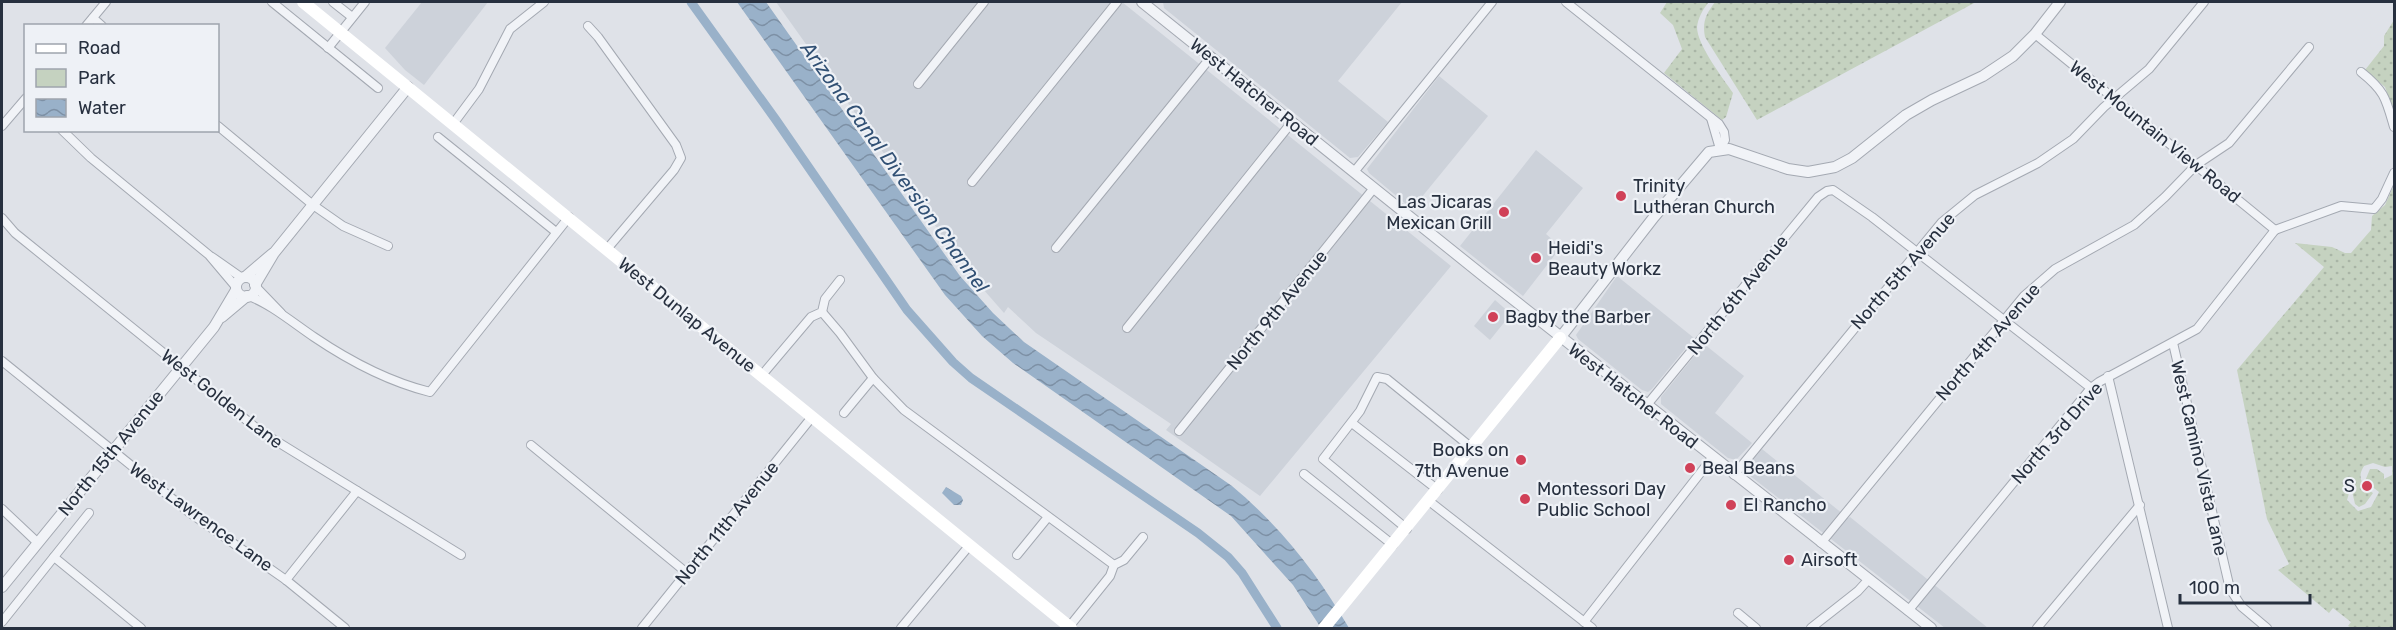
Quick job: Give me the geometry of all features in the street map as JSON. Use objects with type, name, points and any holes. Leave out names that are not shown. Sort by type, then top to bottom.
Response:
[{"type":"main road","name":"West Dunlap Avenue","points":[[303,2],[1070,628]]},
{"type":"main road","points":[[1324,628],[1407,529],[1560,338]]},
{"type":"street","points":[[88,24],[106,2]]},
{"type":"street","points":[[272,2],[378,88]]},
{"type":"street","points":[[333,2],[352,17]]},
{"type":"street","points":[[328,48],[365,2]]},
{"type":"street","points":[[453,124],[479,89],[510,29],[544,2]]},
{"type":"street","points":[[918,84],[984,2]]},
{"type":"street","points":[[972,182],[1117,2]]},
{"type":"street","points":[[1354,172],[1492,2]]},
{"type":"street","points":[[1566,2],[1711,118],[1720,148]]},
{"type":"street","points":[[2031,33],[2051,2]]},
{"type":"street","points":[[1560,338],[1698,162],[1709,152],[1720,148],[1788,169],[1808,172],[1835,167],[1852,158],[1906,115],[1983,76],[2005,60],[2008,52],[2031,33],[2060,2]]},
{"type":"street","name":"North 5th Avenue","points":[[1734,475],[1916,251],[1958,207],[1975,195],[2056,152],[2149,69],[2204,2]]},
{"type":"street","name":"West Hatcher Road","points":[[1150,4],[1211,57],[1560,338],[1931,628]]},
{"type":"street","points":[[93,18],[100,24]]},
{"type":"street","points":[[588,26],[675,145],[681,158],[674,170],[607,249]]},
{"type":"street","name":"West Mountain View Road","points":[[2031,33],[2275,230]]},
{"type":"street","name":"North 4th Avenue","points":[[1821,543],[2003,320],[2040,280],[2055,269],[2134,225],[2196,165],[2219,151],[2237,135],[2309,47]]},
{"type":"street","points":[[1056,248],[1211,57]]},
{"type":"street","points":[[2361,72],[2376,83],[2384,93],[2394,127]]},
{"type":"street","name":"North 15th Avenue","points":[[220,319],[254,291],[255,285],[274,253],[408,87]]},
{"type":"street","points":[[2,126],[24,99]]},
{"type":"street","points":[[1127,328],[1292,122]]},
{"type":"street","points":[[219,127],[313,205],[343,226],[388,246]]},
{"type":"street","points":[[64,132],[91,158],[240,283],[240,294],[283,315],[316,339],[351,359],[415,388],[430,392],[569,217]]},
{"type":"street","points":[[438,137],[556,232]]},
{"type":"street","points":[[2275,230],[2341,206],[2374,209],[2382,199],[2394,173]]},
{"type":"street","name":"North 9th Avenue","points":[[1179,431],[1374,188]]},
{"type":"street","name":"North 6th Avenue","points":[[1646,406],[1818,197],[1827,191],[1833,190],[1916,251]]},
{"type":"street","name":"West Golden Lane","points":[[2,218],[15,232],[260,430],[460,555]]},
{"type":"street","name":"North 3rd Drive","points":[[1908,611],[2091,388],[2108,376],[2173,343],[2197,328],[2275,230]]},
{"type":"street","points":[[1916,251],[2091,388]]},
{"type":"street","name":"North 15th Avenue","points":[[2,587],[220,319],[240,283],[274,253]]},
{"type":"street","points":[[240,283],[250,278],[283,315]]},
{"type":"street","points":[[822,312],[825,299],[840,280]]},
{"type":"street","points":[[762,375],[811,317],[822,312]]},
{"type":"street","points":[[822,312],[873,378],[917,421],[1114,565]]},
{"type":"street","name":"West Camino Vista Lane","points":[[2173,343],[2230,589],[2241,607],[2267,628]]},
{"type":"street","name":"West Lawrence Lane","points":[[2,361],[190,513],[286,580],[345,628]]},
{"type":"street","points":[[2108,376],[2168,628]]},
{"type":"street","points":[[1407,529],[1323,459],[1352,423],[1377,377],[1387,379],[1472,448]]},
{"type":"street","points":[[844,413],[873,378]]},
{"type":"street","name":"North 11th Avenue","points":[[642,628],[812,417]]},
{"type":"street","points":[[1352,423],[1438,490]]},
{"type":"street","points":[[531,445],[687,573]]},
{"type":"street","points":[[1584,622],[1712,458]]},
{"type":"street","points":[[1304,474],[1393,545]]},
{"type":"street","points":[[286,580],[357,491]]},
{"type":"street","points":[[1429,501],[1592,628]]},
{"type":"street","points":[[2037,628],[2140,505]]},
{"type":"street","points":[[2,509],[38,543]]},
{"type":"street","name":"North 15th Avenue","points":[[2,622],[89,513]]},
{"type":"street","points":[[1017,555],[1048,517]]},
{"type":"street","points":[[1070,628],[1110,576],[1114,565],[1124,560],[1143,537]]},
{"type":"street","points":[[902,628],[969,546]]},
{"type":"street","points":[[54,557],[141,628]]},
{"type":"street","points":[[1810,628],[1858,591],[1868,580]]},
{"type":"street","points":[[1738,613],[1756,628]]},
{"type":"shaded area","points":[[422,2],[488,2],[424,85],[405,70],[385,48]]},
{"type":"shaded area","points":[[776,2],[1122,2],[1451,266],[1260,496],[1166,430],[1171,424],[1036,333],[1008,307],[1004,313],[969,273]]},
{"type":"shaded area","points":[[1163,2],[1402,2],[1338,81],[1388,122],[1358,157],[1350,158],[1164,8]]},
{"type":"shaded area","points":[[1439,76],[1488,116],[1412,209],[1367,169]]},
{"type":"shaded area","points":[[1536,150],[1583,188],[1546,234],[1561,247],[1523,296],[1460,246]]},
{"type":"shaded area","points":[[1617,276],[1694,338],[1648,392],[1642,390],[1576,335]]},
{"type":"shaded area","points":[[1495,300],[1511,314],[1490,340],[1474,326]]},
{"type":"shaded area","points":[[1704,344],[1744,376],[1715,413],[1752,443],[1736,460],[1728,458],[1661,404],[1661,397]]},
{"type":"shaded area","points":[[1762,449],[1988,628],[1945,628],[1749,475],[1748,466]]},
{"type":"green space","points":[[1667,2],[1709,2],[1698,20],[1697,27],[1701,43],[1733,93],[1726,117],[1722,120],[1664,73],[1682,49],[1673,25],[1660,13]]},
{"type":"green space","points":[[1715,2],[1976,2],[1757,120],[1705,37],[1706,18]]},
{"type":"green space","points":[[2394,20],[2394,112],[2385,87],[2365,70],[2384,46],[2384,36]]},
{"type":"green space","points":[[2394,185],[2394,628],[2352,628],[2348,626],[2351,622],[2333,608],[2329,613],[2278,570],[2289,564],[2267,519],[2237,370],[2324,267],[2295,243],[2332,247],[2345,253],[2351,253],[2371,230],[2372,216],[2385,205]],"holes":[[[2373,463],[2385,467],[2392,466],[2392,475],[2384,479],[2384,474],[2377,469],[2370,469],[2365,481],[2379,492],[2371,507],[2358,511],[2347,500],[2352,483],[2355,483],[2352,491],[2355,504],[2359,507],[2365,504],[2373,493],[2362,481],[2361,474],[2364,466]]]},
{"type":"water","points":[[737,2],[766,2],[960,276],[993,313],[1024,342],[1232,486],[1282,534],[1297,552],[1324,588],[1349,628],[1321,628],[1293,585],[1231,516],[1013,363],[982,336],[945,295]]},
{"type":"water","points":[[946,487],[961,496],[963,500],[961,505],[954,505],[942,493]]},
{"type":"waterway","points":[[691,2],[776,120],[907,310],[953,362],[971,378],[1198,533],[1228,557],[1242,573],[1277,628]]},
{"type":"place","name":"Trinity Lutheran Church","points":[[1621,196]]},
{"type":"place","name":"Las Jicaras Mexican Grill","points":[[1504,212]]},
{"type":"place","name":"Heidi's Beauty Workz","points":[[1536,258]]},
{"type":"place","name":"Bagby the Barber","points":[[1493,317]]},
{"type":"place","name":"Books on 7th Avenue","points":[[1521,460]]},
{"type":"place","name":"Beal Beans","points":[[1690,468]]},
{"type":"place","name":"S","points":[[2367,486]]},
{"type":"place","name":"Montessori Day Public School","points":[[1525,499]]},
{"type":"place","name":"El Rancho","points":[[1731,505]]},
{"type":"place","name":"Airsoft","points":[[1789,560]]},
{"type":"water label","name":"Arizona Canal Diversion Channel","points":[[895,167]]}]
